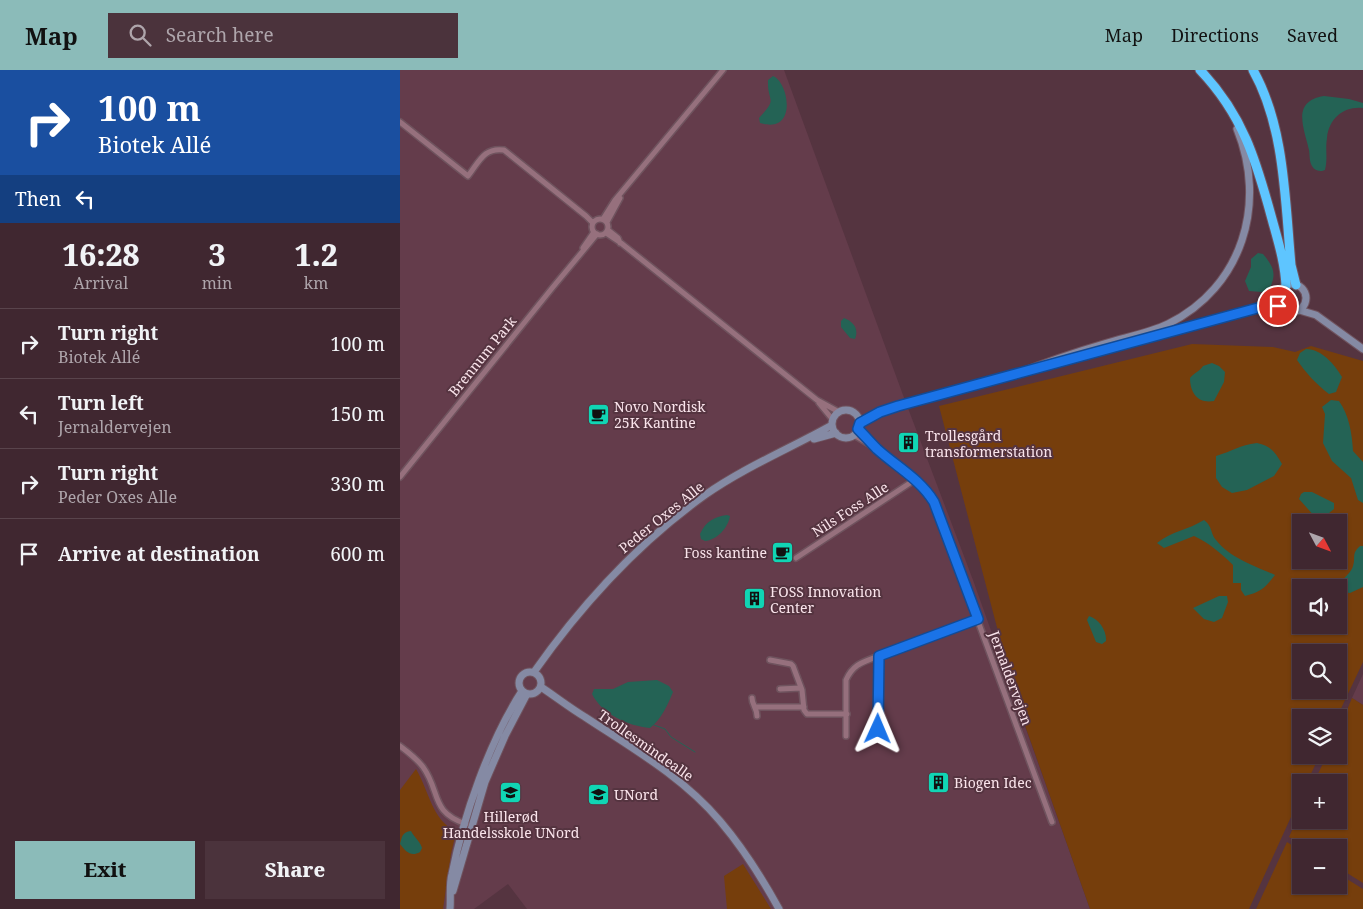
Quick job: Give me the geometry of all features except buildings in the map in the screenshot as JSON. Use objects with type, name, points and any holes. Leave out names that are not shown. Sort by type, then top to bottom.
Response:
[{"type":"highway","points":[[1200,70],[1225,101],[1250,144],[1291,286]]},
{"type":"highway","points":[[1253,70],[1266,97],[1277,132],[1291,265],[1291,286]]},
{"type":"street","points":[[723,70],[615,200],[605,221],[607,232],[817,400],[839,412],[849,410],[857,426]]},
{"type":"street","points":[[1017,374],[1052,360],[1168,324],[1191,310],[1201,301],[1219,282],[1231,264],[1247,224],[1251,194],[1249,170],[1243,143],[1227,109],[1195,70]]},
{"type":"street","points":[[400,122],[468,176],[488,150],[504,150],[586,216],[590,216],[595,222],[595,233],[607,232]]},
{"type":"street","points":[[595,222],[605,221]]},
{"type":"street","name":"Brennum Park","points":[[400,477],[595,233]]},
{"type":"street","points":[[1316,315],[1306,300],[1304,291],[1291,286],[1280,291],[1280,303],[1289,312],[1299,310],[1316,315],[1363,349]]},
{"type":"street","points":[[1299,310],[1306,300]]},
{"type":"street","points":[[817,400],[833,422],[836,433],[844,437],[857,426],[880,412],[1280,303]]},
{"type":"street","points":[[833,422],[839,412]]},
{"type":"street","name":"Peder Oxes Alle","points":[[537,674],[556,643],[598,590],[667,525],[706,494],[737,475],[806,440],[833,422]]},
{"type":"street","name":"Jernaldervejen","points":[[857,426],[878,449],[916,479],[934,502],[1052,822]]},
{"type":"street","name":"Peder Oxes Alle","points":[[806,440],[836,433]]},
{"type":"street","name":"Nils Foss Alle","points":[[796,558],[916,479]]},
{"type":"street","points":[[846,736],[846,680],[857,665],[978,619]]},
{"type":"street","points":[[878,729],[879,656]]},
{"type":"street","points":[[770,660],[791,664],[801,688],[804,707],[808,714],[847,714]]},
{"type":"street","points":[[528,672],[537,674],[542,683],[540,689],[531,694],[525,693],[519,685],[522,675],[528,672]]},
{"type":"street","points":[[780,689],[801,688]]},
{"type":"street","name":"Trollesmindealle","points":[[540,689],[652,760],[698,798],[720,820],[744,852],[766,884],[779,909]]},
{"type":"street","points":[[450,909],[451,876],[468,824],[480,778],[500,733],[525,693]]},
{"type":"street","points":[[752,698],[757,716]]},
{"type":"street","points":[[756,707],[804,707]]},
{"type":"street","points":[[400,746],[423,767],[429,777],[438,802],[446,814],[451,818],[468,824]]},
{"type":"shaded area","points":[[400,70],[784,70],[973,580],[1090,909],[527,909],[508,884],[474,909],[400,909]]},
{"type":"shaded area","points":[[773,76],[779,80],[783,88],[787,106],[785,115],[780,122],[772,125],[760,123],[759,118],[769,106],[771,100],[768,80]]},
{"type":"shaded area","points":[[1324,96],[1363,103],[1363,108],[1344,111],[1334,119],[1328,131],[1325,170],[1321,171],[1315,169],[1311,164],[1302,117],[1303,109],[1307,103]]},
{"type":"shaded area","points":[[1258,253],[1263,254],[1273,270],[1270,288],[1262,292],[1249,291],[1245,281],[1251,267],[1251,259]]},
{"type":"shaded area","points":[[844,318],[855,326],[855,339],[850,338],[841,327],[841,321]]},
{"type":"shaded area","points":[[1192,344],[1273,347],[1295,352],[1311,346],[1363,361],[1363,662],[1347,696],[1347,644],[1292,644],[1292,699],[1346,699],[1341,709],[1292,709],[1292,764],[1316,764],[1311,774],[1292,774],[1292,815],[1249,909],[1090,909],[1016,700],[939,406]]},
{"type":"shaded area","points":[[1306,349],[1323,355],[1339,372],[1342,377],[1336,392],[1329,394],[1324,390],[1311,378],[1297,360],[1300,353]]},
{"type":"shaded area","points":[[1212,363],[1219,366],[1225,372],[1224,382],[1214,401],[1204,401],[1193,393],[1190,378],[1203,366]]},
{"type":"shaded area","points":[[1331,400],[1339,401],[1342,406],[1349,424],[1353,451],[1363,462],[1363,503],[1358,500],[1351,478],[1332,461],[1323,443],[1325,414],[1322,407]]},
{"type":"shaded area","points":[[1257,443],[1272,450],[1282,464],[1274,476],[1247,490],[1232,493],[1222,487],[1216,478],[1216,456]]},
{"type":"shaded area","points":[[1312,492],[1334,503],[1334,509],[1328,514],[1312,514],[1299,499],[1301,494]]},
{"type":"shaded area","points":[[730,516],[729,520],[721,533],[709,540],[701,539],[700,534],[708,523],[714,518]]},
{"type":"shaded area","points":[[1204,520],[1209,525],[1216,540],[1228,552],[1275,575],[1265,586],[1255,593],[1245,596],[1241,590],[1241,583],[1233,583],[1233,565],[1215,549],[1194,536],[1164,548],[1157,543]]},
{"type":"shaded area","points":[[1363,546],[1363,587],[1347,592],[1347,579],[1343,579],[1352,568],[1357,549]]},
{"type":"shaded area","points":[[1219,596],[1227,596],[1228,602],[1222,618],[1214,622],[1204,619],[1193,608]]},
{"type":"shaded area","points":[[1089,616],[1096,620],[1104,629],[1106,641],[1102,644],[1096,642],[1087,620]]},
{"type":"shaded area","points":[[1363,674],[1363,705],[1352,698]]},
{"type":"shaded area","points":[[657,680],[669,686],[673,692],[661,716],[650,728],[633,725],[616,718],[596,701],[592,694],[594,689],[613,689],[628,682]]},
{"type":"shaded area","points":[[1352,698],[1363,705],[1363,883],[1347,873],[1347,839],[1292,839],[1289,837],[1293,829],[1347,829],[1347,774],[1318,774],[1323,764],[1347,764],[1347,710]]},
{"type":"shaded area","points":[[416,769],[441,820],[456,832],[443,909],[400,909],[400,790]]},
{"type":"shaded area","points":[[411,831],[422,848],[420,852],[414,854],[411,854],[400,844],[404,834]]},
{"type":"shaded area","points":[[1287,842],[1292,845],[1292,894],[1347,894],[1347,879],[1363,889],[1363,909],[1256,909]]},
{"type":"shaded area","points":[[743,864],[771,909],[727,909],[724,876]]},
{"type":"waterway","points":[[654,725],[665,729],[671,737],[695,752]]},
{"type":"place","name":"Novo Nordisk 25K Kantine","points":[[598,414]]},
{"type":"place","name":"Trollesgård transformerstation","points":[[909,443]]},
{"type":"place","name":"Foss kantine","points":[[783,552]]},
{"type":"place","name":"FOSS Innovation Center","points":[[754,599]]},
{"type":"place","name":"Biogen Idec","points":[[938,782]]},
{"type":"place","name":"Hillerød Handelsskole UNord","points":[[511,793]]},
{"type":"place","name":"UNord","points":[[598,794]]},
{"type":"route","points":[[878,729],[879,656],[978,619],[934,502],[916,479],[878,449],[858,429],[860,423],[880,412],[898,406],[1265,306],[1278,306]]}]
